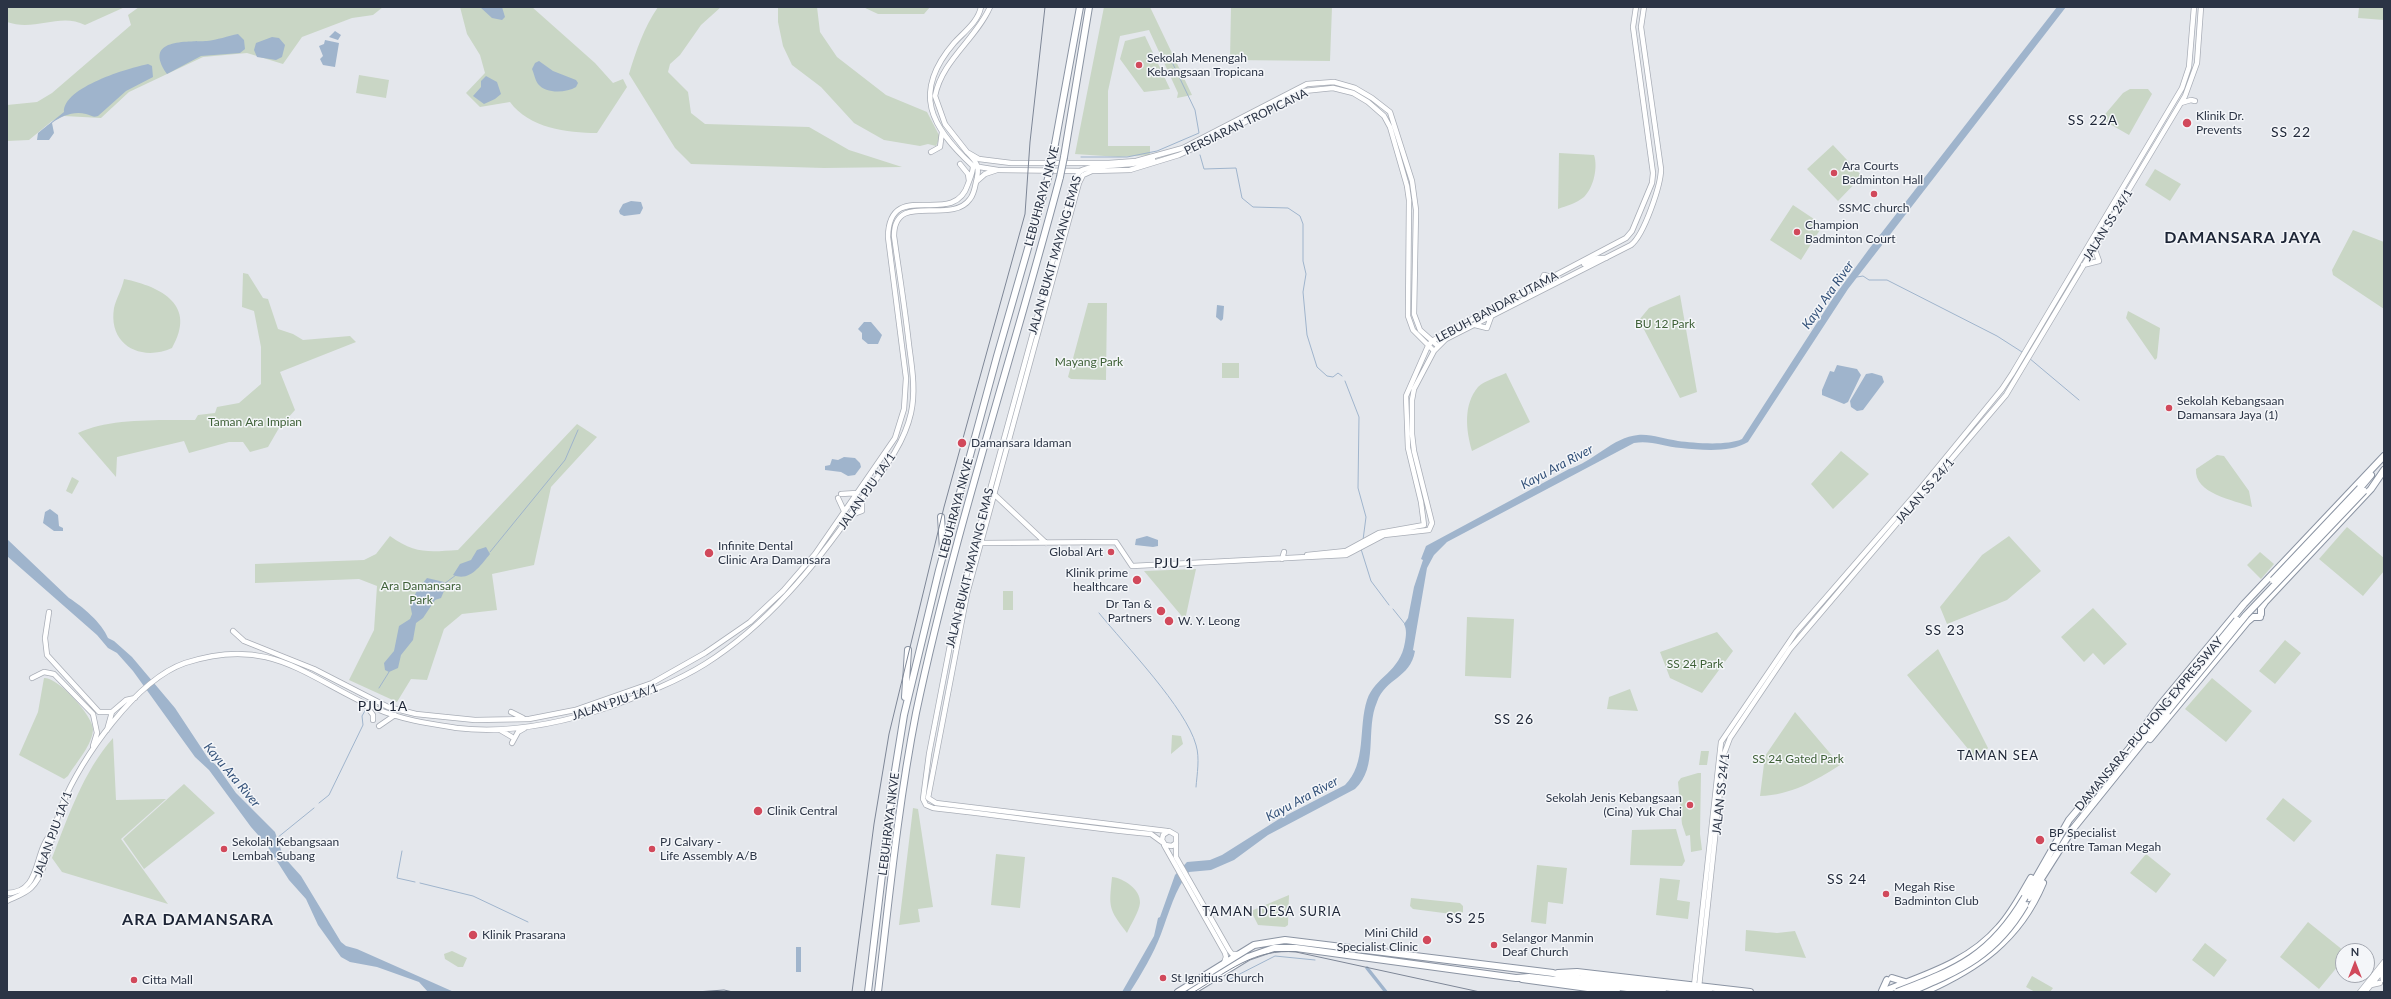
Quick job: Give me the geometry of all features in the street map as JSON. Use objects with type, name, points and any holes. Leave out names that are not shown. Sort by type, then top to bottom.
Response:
[{"type":"highway","name":"LEBUHRAYA NKVE","points":[[868,992],[893,783],[904,715],[942,561],[997,356],[1049,174],[1080,7]]},
{"type":"highway","name":"LEBUHRAYA NKVE","points":[[878,992],[899,814],[916,713],[967,507],[1060,177],[1089,7]]},
{"type":"highway","points":[[2131,745],[2160,705],[2253,594],[2384,456]]},
{"type":"highway","name":"DAMANSARA–PUCHONG EXPRESSWAY","points":[[2362,489],[2384,459]]},
{"type":"highway","points":[[2137,751],[2158,730],[2250,619],[2260,615],[2261,608],[2265,602],[2371,489],[2384,470]]},
{"type":"highway","name":"DAMANSARA–PUCHONG EXPRESSWAY","points":[[1896,990],[1948,971],[1981,952],[2004,930],[2046,872],[2072,830],[2099,794],[2137,751],[2166,710],[2243,612],[2362,489],[2384,470]]},
{"type":"highway","points":[[941,517],[942,561]]},
{"type":"highway","points":[[2253,594],[2257,603],[2265,602]]},
{"type":"highway","points":[[2239,610],[2247,611],[2250,619]]},
{"type":"highway","points":[[904,715],[908,650]]},
{"type":"highway","name":"DAMANSARA–PUCHONG EXPRESSWAY","points":[[1910,992],[1951,975],[1982,956],[2007,932],[2027,898],[2039,869],[2069,820],[2131,745],[2166,710]]},
{"type":"highway","points":[[1881,992],[1896,990],[1908,982],[1961,959],[1977,948],[2008,916],[2032,877],[2039,869]]},
{"type":"highway","points":[[1924,992],[1967,972],[2008,939],[2042,885],[2046,872]]},
{"type":"highway","points":[[1177,992],[1254,945],[1267,942],[1302,941],[1552,973],[1566,977],[1709,992]]},
{"type":"highway","points":[[1191,992],[1248,957],[1274,948],[1296,948],[1516,978],[1535,982],[1617,992]]},
{"type":"highway","points":[[1552,973],[1577,972],[1750,992]]},
{"type":"highway","points":[[1516,978],[1529,977],[1663,992]]},
{"type":"highway","points":[[1881,992],[1890,979],[1898,982],[1908,982]]},
{"type":"highway","points":[[1908,982],[1907,987],[1910,992]]},
{"type":"main road","points":[[977,166],[942,131],[929,103],[933,76],[950,49],[973,23],[981,7]]},
{"type":"main road","name":"PERSIARAN TROPICANA","points":[[990,7],[979,26],[946,67],[935,96],[945,124],[968,152],[979,159],[998,162],[1109,163],[1136,161],[1165,154],[1206,137],[1307,84],[1323,82],[1342,84],[1362,92],[1390,112]]},
{"type":"main road","points":[[1636,7],[1633,27],[1641,90]]},
{"type":"main road","name":"LEBUH BANDAR UTAMA","points":[[1396,532],[1426,531],[1431,528],[1412,434],[1414,389],[1434,350],[1446,339],[1558,284],[1635,242],[1660,182],[1661,170],[1641,27],[1644,7]]},
{"type":"main road","name":"JALAN SS 24/1","points":[[1696,986],[1724,754],[1730,738],[1790,649],[1996,407],[2026,363],[2032,347],[2090,242],[2172,105],[2188,72],[2194,7]]},
{"type":"main road","name":"JALAN SS 24/1","points":[[1696,986],[1721,742],[1796,632],[1920,489],[2002,390],[2021,359],[2032,347],[2140,173],[2181,103],[2196,69],[2201,7]]},
{"type":"main road","points":[[1641,90],[1649,81]]},
{"type":"main road","name":"PERSIARAN TROPICANA","points":[[977,166],[998,170],[1130,170],[1179,155],[1304,91],[1333,88],[1353,93],[1378,110],[1384,116],[1390,127],[1409,200],[1408,316],[1413,330],[1428,346],[1434,350]]},
{"type":"main road","points":[[1641,90],[1651,98]]},
{"type":"main road","name":"LEBUH BANDAR UTAMA","points":[[1046,543],[1116,542],[1132,566],[1282,559],[1294,558],[1298,555],[1352,550],[1367,541],[1384,535],[1424,525],[1421,502],[1408,448],[1406,396],[1428,346],[1432,341],[1629,236],[1652,183],[1641,90]]},
{"type":"main road","points":[[2181,103],[2191,100],[2195,101]]},
{"type":"main road","points":[[1378,110],[1380,109],[1381,105]]},
{"type":"main road","points":[[1384,116],[1386,112],[1390,112],[1415,194],[1414,314],[1420,330],[1438,346]]},
{"type":"main road","points":[[931,152],[940,147],[942,131]]},
{"type":"main road","points":[[968,152],[977,166]]},
{"type":"main road","points":[[1080,171],[1091,167],[1136,165],[1165,154]]},
{"type":"main road","points":[[977,166],[998,162]]},
{"type":"main road","points":[[960,164],[968,174],[969,183]]},
{"type":"main road","name":"JALAN PJU 1A/1","points":[[7,901],[33,886],[47,853],[70,786],[91,750],[136,698],[162,676],[181,665],[211,656],[255,654],[277,659],[364,703],[395,715],[458,728],[498,729],[530,726],[593,712],[655,689],[704,665],[727,649],[783,599],[851,515],[862,511],[862,498],[897,448],[908,424],[912,410],[914,384],[904,300],[894,236],[897,221],[908,212],[950,210],[962,206],[971,198],[976,182],[977,166]]},
{"type":"main road","name":"JALAN PJU 1A/1","points":[[233,631],[244,641],[314,669],[388,706],[416,714],[456,719],[529,719],[575,710],[626,693],[676,670],[710,650],[750,622],[783,592],[815,554],[895,438],[904,409],[906,378],[888,237],[890,220],[894,214],[905,207],[948,204],[958,201],[965,194],[977,166]]},
{"type":"main road","points":[[2133,169],[2140,173]]},
{"type":"main road","points":[[976,182],[985,174],[998,170]]},
{"type":"main road","points":[[1070,171],[1076,179]]},
{"type":"main road","name":"JALAN BUKIT MAYANG EMAS","points":[[1080,171],[1076,179],[956,614],[929,754],[923,799],[926,805],[932,808],[1011,816],[1063,825],[1151,834],[1163,843]]},
{"type":"main road","name":"JALAN BUKIT MAYANG EMAS","points":[[1092,171],[1083,175],[1079,183],[967,594],[928,796],[930,800],[1048,818],[1166,831]]},
{"type":"main road","points":[[2089,256],[2090,242]]},
{"type":"main road","points":[[2083,265],[2099,261],[2094,248]]},
{"type":"main road","points":[[1578,264],[1584,264],[1603,257],[1606,258]]},
{"type":"main road","points":[[1539,284],[1544,275],[1554,276]]},
{"type":"main road","points":[[1542,291],[1547,280],[1558,284]]},
{"type":"main road","points":[[897,313],[904,300]]},
{"type":"main road","points":[[1475,325],[1487,328],[1491,317]]},
{"type":"main road","points":[[844,510],[840,496],[857,493]]},
{"type":"main road","points":[[995,495],[1046,543]]},
{"type":"main road","points":[[981,543],[1046,543]]},
{"type":"main road","points":[[1282,559],[1284,552]]},
{"type":"main road","points":[[956,614],[967,594],[964,584]]},
{"type":"main road","points":[[48,612],[45,638],[47,655],[99,712],[112,712]]},
{"type":"main road","points":[[948,655],[951,650],[956,648]]},
{"type":"main road","points":[[32,678],[44,672],[54,674],[93,714],[97,733],[91,750]]},
{"type":"main road","points":[[106,732],[112,712],[126,700],[136,698]]},
{"type":"main road","points":[[364,703],[373,715],[374,720]]},
{"type":"main road","points":[[511,712],[529,719]]},
{"type":"main road","points":[[379,726],[395,715]]},
{"type":"main road","points":[[512,743],[518,732],[530,726]]},
{"type":"main road","points":[[498,729],[512,737]]},
{"type":"main road","points":[[1176,861],[1174,851],[1177,837],[1175,833],[1166,831],[1162,835],[1163,843],[1199,896],[1227,952],[1224,964]]},
{"type":"main road","points":[[7,893],[18,892],[30,883],[49,836],[53,832]]},
{"type":"main road","points":[[1163,843],[1170,846],[1176,843]]},
{"type":"main road","points":[[1192,886],[1193,894],[1227,952],[1238,954]]},
{"type":"main road","points":[[1193,894],[1199,896]]},
{"type":"main road","points":[[2360,992],[2384,962]]},
{"type":"main road","points":[[2371,985],[2382,982],[2383,970]]},
{"type":"main road","points":[[2365,992],[2383,970]]},
{"type":"green space","points":[[7,7],[125,7],[85,25],[66,20],[27,25],[7,22]]},
{"type":"green space","points":[[139,7],[383,7],[373,15],[352,18],[302,37],[283,64],[247,53],[203,57],[129,92],[101,118],[64,116],[52,121],[29,140],[7,141],[7,105],[37,102],[52,93],[131,25],[128,15]]},
{"type":"green space","points":[[460,7],[532,7],[595,63],[613,83],[623,79],[627,87],[597,133],[573,132],[549,127],[527,118],[510,102],[480,107],[466,93],[485,73],[480,55],[467,34]]},
{"type":"green space","points":[[658,7],[721,7],[701,25],[680,55],[670,64],[668,72],[688,92],[691,113],[705,124],[809,127],[849,150],[902,167],[824,168],[691,164],[675,148],[629,74],[645,31]]},
{"type":"green space","points":[[778,7],[817,7],[820,32],[837,57],[886,95],[927,112],[940,137],[936,146],[928,144],[920,146],[884,140],[854,123],[821,87],[792,65],[783,46],[778,22]]},
{"type":"green space","points":[[863,7],[930,7],[924,14],[878,14]]},
{"type":"green space","points":[[1104,7],[1150,7],[1192,95],[1177,98],[1178,93],[1149,30],[1120,36],[1108,91],[1108,146],[1150,146],[1150,155],[1119,157],[1075,154]]},
{"type":"green space","points":[[1231,7],[1332,7],[1330,61],[1230,60]]},
{"type":"green space","points":[[2359,7],[2384,7],[2384,20],[2358,18]]},
{"type":"green space","points":[[1145,36],[1170,89],[1144,92],[1120,59],[1125,41]]},
{"type":"green space","points":[[359,75],[389,80],[386,98],[356,93]]},
{"type":"green space","points":[[2130,89],[2148,89],[2152,94],[2129,135],[2101,119],[2123,93]]},
{"type":"green space","name":"Ara Courts Badminton Hall","points":[[1833,145],[1862,176],[1838,201],[1807,169]]},
{"type":"green space","points":[[1559,153],[1594,155],[1596,165],[1593,182],[1584,197],[1575,203],[1558,209]]},
{"type":"green space","points":[[2155,169],[2181,184],[2170,201],[2145,185]]},
{"type":"green space","name":"Champion Badminton Court","points":[[1793,205],[1823,225],[1801,260],[1770,240]]},
{"type":"green space","points":[[2353,230],[2384,242],[2384,309],[2333,275],[2332,270]]},
{"type":"green space","name":"Taman Ara Impian","points":[[243,273],[248,274],[263,298],[268,299],[278,329],[293,334],[303,340],[350,336],[356,342],[280,372],[295,410],[279,428],[268,447],[250,452],[243,442],[229,442],[189,453],[184,441],[117,457],[116,477],[78,433],[90,428],[119,422],[195,420],[198,415],[215,413],[217,407],[239,403],[261,384],[261,347],[254,311],[242,307]]},
{"type":"green space","points":[[124,279],[151,287],[172,300],[178,309],[180,320],[179,333],[172,348],[160,352],[149,353],[138,351],[129,347],[122,341],[116,332],[113,321],[114,308]]},
{"type":"green space","name":"BU 12 Park","points":[[1680,295],[1697,392],[1680,398],[1639,320],[1649,308]]},
{"type":"green space","name":"Mayang Park","points":[[1088,303],[1107,303],[1106,380],[1071,379],[1068,377]]},
{"type":"green space","points":[[2128,311],[2160,328],[2157,358],[2155,360],[2126,318]]},
{"type":"green space","points":[[1222,363],[1239,363],[1239,378],[1222,378]]},
{"type":"green space","points":[[1506,373],[1530,422],[1472,451],[1468,435],[1467,418],[1473,394],[1478,387],[1487,381]]},
{"type":"green space","name":"Ara Damansara Park","points":[[577,424],[597,437],[551,487],[534,565],[492,574],[497,610],[462,614],[444,629],[427,680],[411,679],[397,702],[349,680],[374,630],[377,586],[359,579],[255,583],[255,564],[364,560],[376,554],[390,536],[415,549],[430,551],[458,550]]},
{"type":"green space","points":[[1841,451],[1869,474],[1833,509],[1811,484]]},
{"type":"green space","points":[[2217,455],[2224,456],[2249,491],[2252,507],[2216,495],[2201,484],[2197,478],[2196,469]]},
{"type":"green space","points":[[72,477],[79,481],[72,494],[66,491]]},
{"type":"green space","points":[[2347,527],[2384,558],[2384,571],[2363,596],[2319,559]]},
{"type":"green space","points":[[2009,536],[2041,571],[2007,600],[1947,624],[1940,607],[1982,555]]},
{"type":"green space","points":[[2260,552],[2274,564],[2261,579],[2247,565]]},
{"type":"green space","points":[[1196,569],[1185,620],[1144,571]]},
{"type":"green space","points":[[1003,591],[1013,591],[1013,610],[1003,610]]},
{"type":"green space","points":[[2093,608],[2127,644],[2104,665],[2093,653],[2084,662],[2061,637]]},
{"type":"green space","points":[[1467,617],[1514,619],[1511,678],[1465,676]]},
{"type":"green space","name":"SS 24 Park","points":[[1717,632],[1733,651],[1702,693],[1670,678],[1660,652]]},
{"type":"green space","points":[[2285,640],[2301,653],[2275,684],[2259,671]]},
{"type":"green space","points":[[1938,649],[1988,748],[1978,761],[1907,675]]},
{"type":"green space","points":[[44,678],[50,679],[57,683],[73,698],[87,715],[93,729],[90,741],[84,753],[68,776],[64,779],[19,755],[38,712]]},
{"type":"green space","points":[[2212,678],[2252,711],[2226,742],[2185,709]]},
{"type":"green space","points":[[1630,689],[1638,711],[1607,709],[1609,697]]},
{"type":"green space","name":"SS 24 Gated Park","points":[[1795,712],[1840,765],[1812,782],[1792,790],[1760,796],[1765,756]]},
{"type":"green space","points":[[1172,735],[1181,736],[1183,744],[1171,754]]},
{"type":"green space","points":[[113,738],[116,800],[166,799],[121,839],[168,904],[62,872],[52,858],[77,795],[93,765]]},
{"type":"green space","points":[[1701,751],[1709,751],[1707,765],[1699,765]]},
{"type":"green space","points":[[1701,773],[1700,834],[1702,850],[1691,852],[1690,835],[1686,836],[1682,824],[1678,782],[1681,778]]},
{"type":"green space","points":[[184,784],[215,813],[144,869],[123,839]]},
{"type":"green space","points":[[2283,798],[2312,821],[2294,842],[2266,819]]},
{"type":"green space","points":[[913,808],[918,809],[933,907],[918,909],[920,922],[899,925]]},
{"type":"green space","points":[[1676,829],[1685,861],[1682,866],[1630,865],[1632,830]]},
{"type":"green space","points":[[996,854],[1025,857],[1020,908],[991,905]]},
{"type":"green space","points":[[2146,854],[2171,874],[2156,893],[2130,873]]},
{"type":"green space","points":[[1537,865],[1567,868],[1563,904],[1548,902],[1546,924],[1531,922]]},
{"type":"green space","points":[[1112,877],[1130,885],[1138,893],[1140,898],[1138,910],[1127,933],[1116,918],[1111,907],[1110,895]]},
{"type":"green space","points":[[1660,878],[1680,880],[1677,900],[1690,902],[1688,919],[1656,915]]},
{"type":"green space","points":[[1289,895],[1288,925],[1285,927],[1258,925],[1251,911]]},
{"type":"green space","points":[[1411,898],[1460,903],[1463,906],[1463,912],[1459,915],[1413,909],[1410,906]]},
{"type":"green space","points":[[2308,922],[2335,944],[2335,970],[2319,989],[2280,957]]},
{"type":"green space","points":[[1746,930],[1777,933],[1795,931],[1806,958],[1745,951]]},
{"type":"green space","points":[[2205,943],[2227,960],[2214,977],[2192,960]]},
{"type":"green space","points":[[452,951],[467,958],[463,967],[458,967],[445,959],[444,954]]},
{"type":"green space","points":[[2032,976],[2053,988],[2050,992],[2035,992],[2026,987]]},
{"type":"water","points":[[480,7],[502,7],[505,17],[502,20],[492,18]]},
{"type":"water","points":[[2057,7],[2066,7],[1848,289],[1748,442],[1733,448],[1716,450],[1675,447],[1646,442],[1634,443],[1447,542],[1434,555],[1427,568],[1413,650],[1415,651],[1412,660],[1403,673],[1386,687],[1377,702],[1372,724],[1367,770],[1362,780],[1355,789],[1268,835],[1234,860],[1211,870],[1189,872],[1176,894],[1158,942],[1147,964],[1130,992],[1122,992],[1154,936],[1158,918],[1160,917],[1175,875],[1187,862],[1210,860],[1222,855],[1279,819],[1345,785],[1352,776],[1359,756],[1364,711],[1367,700],[1376,685],[1393,668],[1402,652],[1406,635],[1406,628],[1404,624],[1408,618],[1414,587],[1423,560],[1421,559],[1426,546],[1569,469],[1578,466],[1620,440],[1638,435],[1648,435],[1693,443],[1728,443],[1742,439],[1833,298],[1869,249]]},
{"type":"water","points":[[335,31],[341,35],[338,40],[329,37]]},
{"type":"water","points":[[238,34],[244,40],[245,49],[240,53],[201,56],[167,74],[161,62],[160,54],[163,48],[170,44],[211,40]]},
{"type":"water","points":[[272,37],[279,38],[285,45],[282,57],[276,60],[257,57],[254,50],[256,43]]},
{"type":"water","points":[[325,40],[339,43],[335,67],[323,65],[320,59],[323,56],[319,46],[324,44]]},
{"type":"water","points":[[539,61],[553,71],[576,80],[578,83],[576,87],[556,92],[546,90],[538,84],[532,69],[535,63]]},
{"type":"water","points":[[148,64],[152,66],[153,77],[126,91],[98,116],[93,117],[86,114],[77,113],[64,116],[52,123],[54,133],[49,140],[37,140],[38,133],[64,112],[67,103],[74,95],[85,87],[113,74]]},
{"type":"water","points":[[486,76],[497,82],[501,94],[495,99],[484,104],[473,96],[481,87],[481,81]]},
{"type":"water","points":[[631,201],[641,202],[643,208],[640,214],[624,216],[620,214],[619,211],[623,204]]},
{"type":"water","points":[[1217,305],[1224,306],[1223,319],[1221,321],[1216,317]]},
{"type":"water","points":[[864,322],[871,322],[882,335],[878,344],[868,344],[862,339],[862,333],[858,329]]},
{"type":"water","points":[[1837,365],[1857,369],[1861,375],[1848,402],[1844,404],[1822,395],[1822,390],[1830,371],[1834,372]]},
{"type":"water","points":[[1872,373],[1882,376],[1884,382],[1863,410],[1857,411],[1851,407],[1850,401],[1866,374]]},
{"type":"water","points":[[844,457],[855,458],[860,463],[861,467],[855,475],[848,476],[841,472],[825,470],[825,466],[830,465],[832,459],[838,460]]},
{"type":"water","points":[[50,509],[58,515],[59,526],[63,528],[63,531],[54,531],[43,523],[45,512]]},
{"type":"water","points":[[1147,536],[1158,540],[1158,546],[1153,547],[1135,545],[1136,539]]},
{"type":"water","points":[[7,539],[69,598],[91,615],[108,638],[114,641],[132,657],[175,708],[208,758],[217,766],[236,793],[275,832],[283,856],[301,876],[341,942],[346,946],[357,949],[454,992],[428,992],[419,982],[377,967],[350,962],[341,957],[318,925],[306,899],[289,880],[266,844],[251,827],[209,770],[195,757],[133,671],[117,653],[108,648],[97,635],[7,556]]},
{"type":"water","points":[[486,547],[490,554],[474,572],[470,575],[459,577],[453,575],[460,564],[471,560],[477,550]]},
{"type":"water","points":[[427,578],[444,582],[444,591],[441,598],[435,600],[423,618],[416,623],[413,640],[401,655],[398,668],[389,672],[385,670],[384,663],[394,651],[399,626],[410,619],[412,614],[410,604],[418,589]]},
{"type":"water","points":[[796,947],[801,947],[801,972],[796,972]]},
{"type":"waterway","points":[[1081,157],[1127,157],[1157,151],[1199,133],[1195,110],[1172,62]]},
{"type":"waterway","points":[[1200,155],[1204,169],[1236,168],[1242,198],[1253,207],[1288,208],[1300,216],[1303,224],[1303,261],[1306,274],[1303,292],[1307,335],[1317,367],[1327,376],[1333,377],[1338,373],[1342,376]]},
{"type":"waterway","name":"Kayu Ara River","points":[[1857,277],[1863,276],[1869,280],[1887,280],[1997,336],[2022,352]]},
{"type":"waterway","points":[[2029,358],[2079,400]]},
{"type":"waterway","points":[[1345,381],[1359,417],[1358,488],[1366,517],[1363,540]]},
{"type":"waterway","points":[[490,552],[565,460],[578,430]]},
{"type":"waterway","points":[[1361,549],[1371,581],[1389,605]]},
{"type":"waterway","points":[[444,584],[456,575]]},
{"type":"waterway","points":[[1393,609],[1405,624]]},
{"type":"waterway","points":[[1099,613],[1154,677],[1168,695],[1190,730],[1198,755],[1196,787]]},
{"type":"waterway","points":[[379,688],[389,672]]},
{"type":"waterway","points":[[319,803],[329,795],[363,725],[362,716],[366,709]]},
{"type":"waterway","points":[[277,838],[314,808]]},
{"type":"waterway","points":[[402,851],[397,878],[415,882]]},
{"type":"waterway","points":[[420,883],[473,896],[528,922]]},
{"type":"waterway","points":[[1228,980],[1275,956],[1315,960]]},
{"type":"waterway","points":[[1367,968],[1386,992]]},
{"type":"tram line","points":[[852,992],[874,824],[889,734],[944,507],[1025,214],[1030,142],[1045,7]]},
{"type":"tram line","points":[[1194,992],[1242,963],[1267,954],[1281,952],[1296,952],[1480,992]]},
{"type":"tram line","points":[[696,992],[724,990],[733,992]]},
{"type":"place","name":"Sekolah Menengah Kebangsaan Tropicana","points":[[1139,65]]},
{"type":"place","name":"Klinik Dr. Prevents","points":[[2187,123]]},
{"type":"place","name":"Ara Courts Badminton Hall","points":[[1834,173]]},
{"type":"place","name":"SSMC church","points":[[1874,194]]},
{"type":"place","name":"Champion Badminton Court","points":[[1797,232]]},
{"type":"place","name":"Sekolah Kebangsaan Damansara Jaya (1)","points":[[2169,408]]},
{"type":"place","name":"Damansara Idaman","points":[[962,443]]},
{"type":"place","name":"Global Art","points":[[1111,552]]},
{"type":"place","name":"Infinite Dental Clinic Ara Damansara","points":[[709,553]]},
{"type":"place","name":"Klinik prime healthcare","points":[[1137,580]]},
{"type":"place","name":"Dr Tan & Partners","points":[[1161,611]]},
{"type":"place","name":"W. Y. Leong","points":[[1169,621]]},
{"type":"place","name":"Sekolah Jenis Kebangsaan (Cina) Yuk Chai","points":[[1690,805]]},
{"type":"place","name":"Clinik Central","points":[[758,811]]},
{"type":"place","name":"BP Specialist Centre Taman Megah","points":[[2040,840]]},
{"type":"place","name":"Sekolah Kebangsaan Lembah Subang","points":[[224,849]]},
{"type":"place","name":"PJ Calvary - Life Assembly A/B","points":[[652,849]]},
{"type":"place","name":"Megah Rise Badminton Club","points":[[1886,894]]},
{"type":"place","name":"Klinik Prasarana","points":[[473,935]]},
{"type":"place","name":"Mini Child Specialist Clinic","points":[[1427,940]]},
{"type":"place","name":"Selangor Manmin Deaf Church","points":[[1494,945]]},
{"type":"place","name":"St Ignitius Church","points":[[1163,978]]},
{"type":"place","name":"Citta Mall","points":[[134,980]]},
{"type":"district","name":"SS 22A","points":[[2093,120]]},
{"type":"district","name":"SS 22","points":[[2291,132]]},
{"type":"district","name":"DAMANSARA JAYA","points":[[2243,238]]},
{"type":"district","name":"PJU 1","points":[[1174,563]]},
{"type":"district","name":"SS 23","points":[[1945,630]]},
{"type":"district","name":"PJU 1A","points":[[383,706]]},
{"type":"district","name":"SS 26","points":[[1514,719]]},
{"type":"district","name":"TAMAN SEA","points":[[1998,756]]},
{"type":"district","name":"SS 24","points":[[1847,879]]},
{"type":"district","name":"TAMAN DESA SURIA","points":[[1272,912]]},
{"type":"district","name":"SS 25","points":[[1466,918]]},
{"type":"district","name":"ARA DAMANSARA","points":[[198,920]]}]
